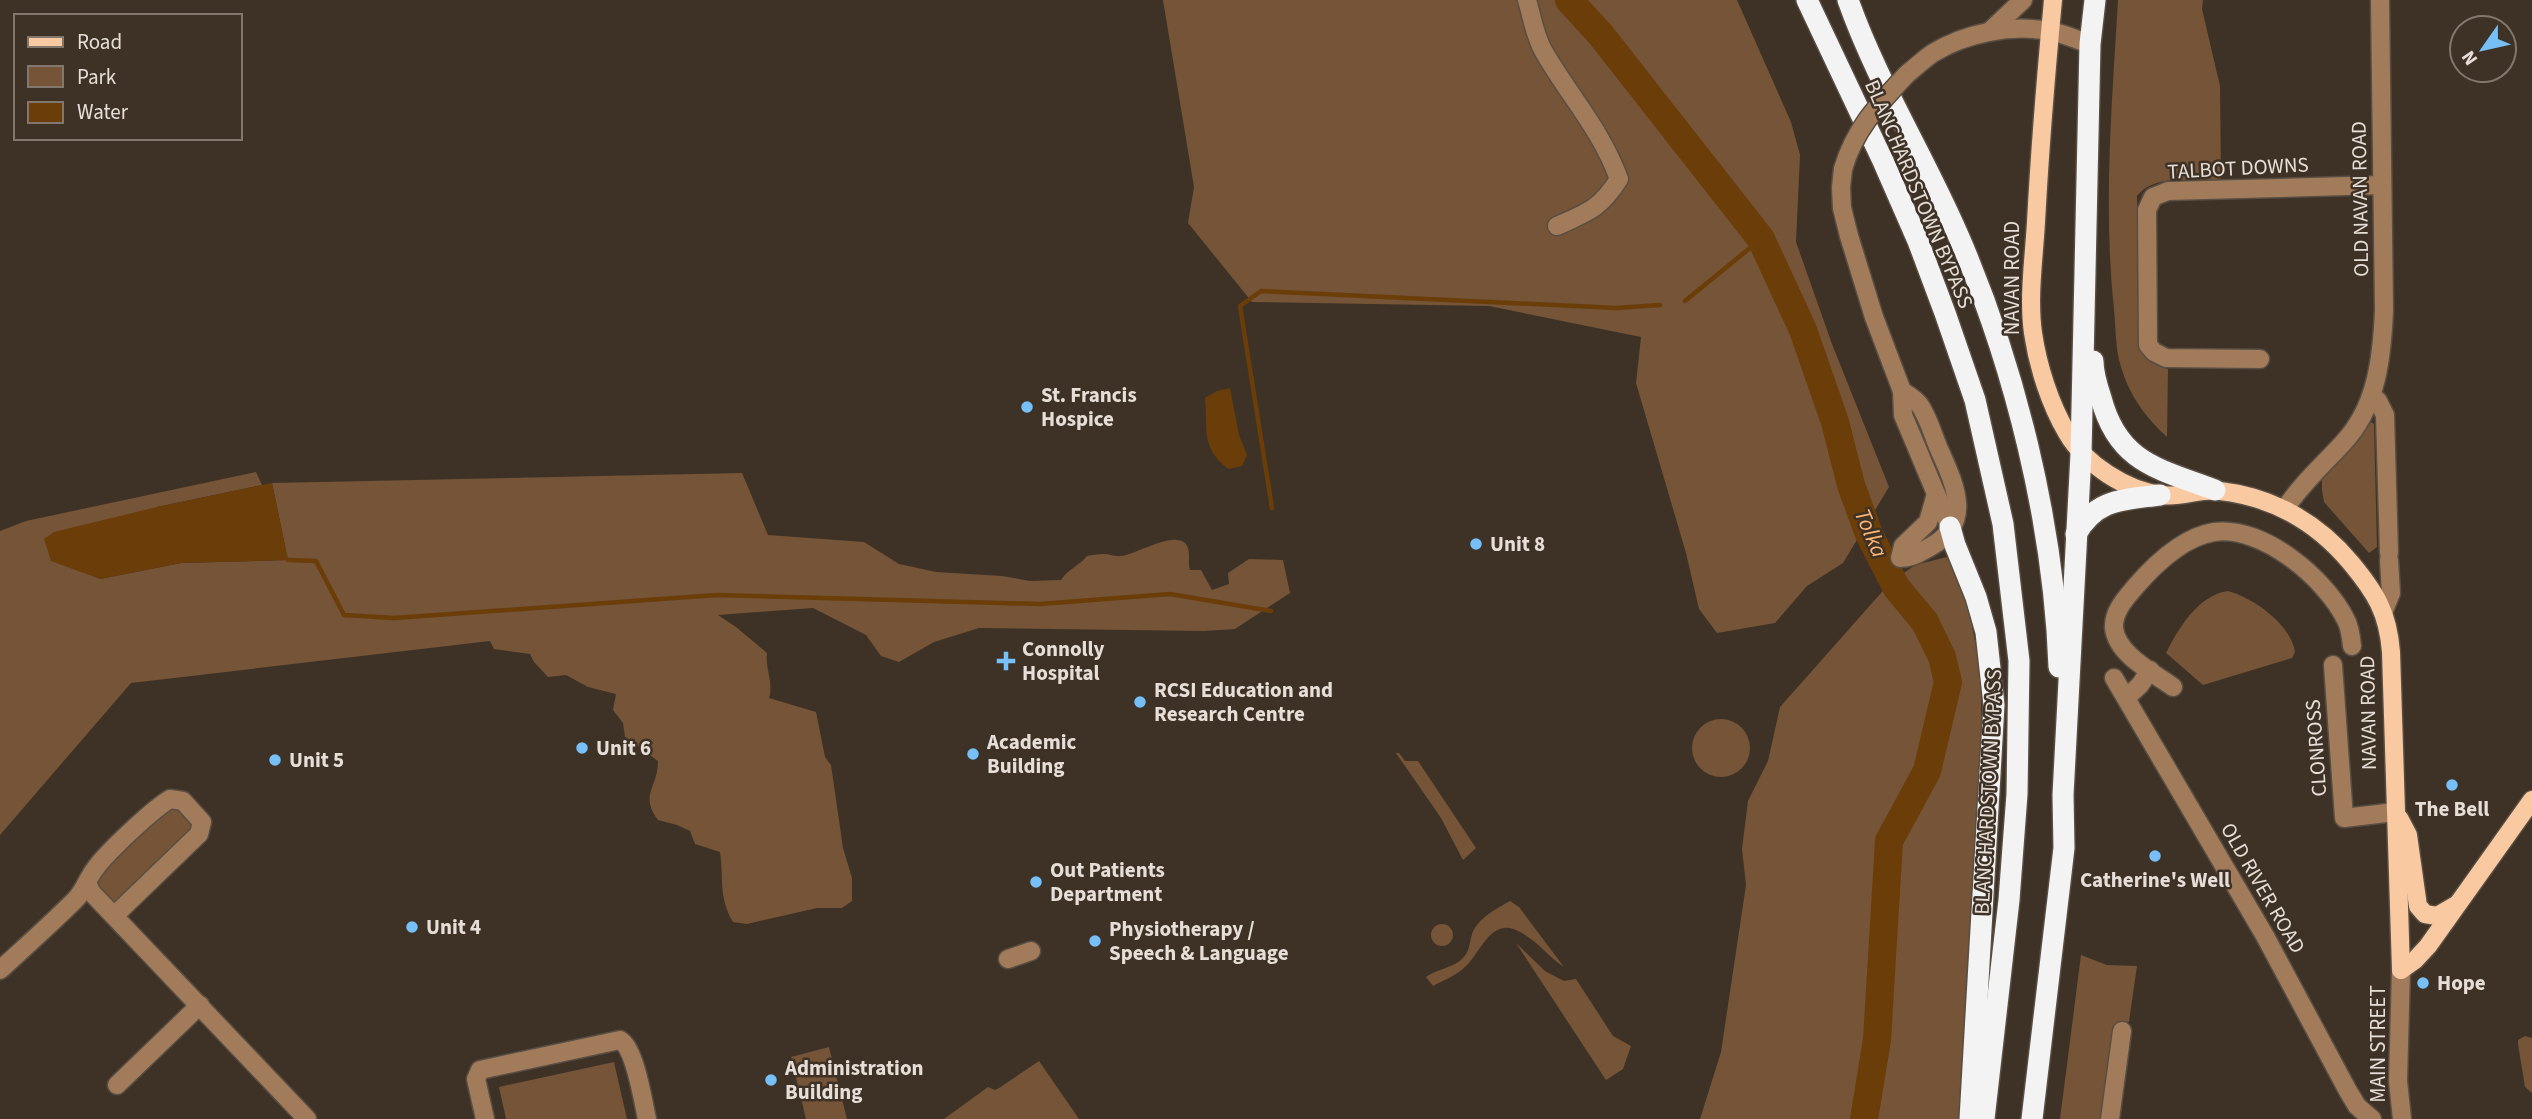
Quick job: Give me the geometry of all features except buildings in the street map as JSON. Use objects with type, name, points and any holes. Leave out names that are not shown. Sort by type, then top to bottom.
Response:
[{"type":"highway","name":"BLANCHARDSTOWN BYPASS","points":[[1807,0],[1893,184],[1945,313],[1975,400],[2003,524],[2019,661],[2017,794],[2010,900],[1984,1119]]},
{"type":"highway","points":[[1848,0],[1875,66],[1958,234],[1987,306],[2029,449],[2042,521],[2058,653],[2064,848],[2032,1119]]},
{"type":"highway","points":[[2063,795],[2081,454],[2090,44],[2095,0]]},
{"type":"highway","points":[[2085,251],[2093,371],[2111,429],[2127,450],[2152,467],[2215,490]]},
{"type":"highway","points":[[2075,535],[2085,518],[2098,509],[2116,501],[2161,495]]},
{"type":"highway","points":[[1950,527],[1986,632],[1994,705],[1970,1119]]},
{"type":"main road","name":"NAVAN ROAD","points":[[2053,0],[2043,100],[2033,274],[2033,332],[2041,370],[2067,433],[2081,454],[2101,470],[2124,483],[2161,495],[2186,495],[2215,490],[2254,498],[2285,509],[2335,545],[2369,586],[2384,610],[2390,645],[2401,970]]},
{"type":"main road","points":[[2401,970],[2428,946],[2532,800]]},
{"type":"main road","points":[[2395,812],[2409,835],[2415,893],[2421,910],[2425,914],[2437,916],[2464,898]]},
{"type":"street","points":[[1527,0],[1542,50],[1590,120],[1619,178],[1591,212],[1558,226]]},
{"type":"street","points":[[1989,32],[2023,0]]},
{"type":"street","name":"OLD NAVAN ROAD","points":[[2285,509],[2298,489],[2344,443],[2361,418],[2372,396],[2382,349],[2385,310],[2380,0]]},
{"type":"street","points":[[1950,527],[1903,415],[1902,391],[1874,317],[1849,236],[1842,208],[1843,169],[1857,133],[1908,74],[1932,54],[1954,43],[1989,32],[2025,29],[2050,31],[2090,44]]},
{"type":"street","name":"TALBOT DOWNS","points":[[2260,359],[2166,358],[2154,352],[2148,345],[2147,210],[2153,197],[2168,191],[2382,185]]},
{"type":"street","points":[[1902,391],[1920,405],[1957,493],[1957,511],[1944,539],[1911,558],[1900,558],[1903,546],[1928,522],[1936,494]]},
{"type":"street","points":[[2372,396],[2378,401],[2385,415],[2391,590],[2384,610]]},
{"type":"street","points":[[2173,687],[2130,656],[2114,629],[2115,615],[2145,576],[2169,554],[2192,540],[2211,533],[2237,533],[2255,538],[2305,569],[2330,594],[2347,621],[2352,646]]},
{"type":"street","name":"CLONROSS","points":[[2333,665],[2343,818],[2395,812]]},
{"type":"street","points":[[2126,698],[2140,685],[2150,670]]},
{"type":"street","name":"OLD RIVER ROAD","points":[[2114,678],[2267,940],[2348,1091],[2357,1106],[2372,1119]]},
{"type":"street","points":[[0,970],[75,900],[88,885],[90,876],[100,862],[162,804],[170,799],[183,801],[200,817],[202,828],[199,834],[114,916]]},
{"type":"street","points":[[88,885],[92,893],[307,1119]]},
{"type":"street","points":[[1008,959],[1031,951]]},
{"type":"street","name":"MAIN STREET","points":[[2400,1119],[2398,1082],[2401,970]]},
{"type":"street","points":[[117,1085],[200,1005]]},
{"type":"street","points":[[2110,1119],[2122,1031]]},
{"type":"street","points":[[485,1119],[476,1079],[480,1070],[620,1040],[628,1046],[631,1054],[647,1119]]},
{"type":"green space","points":[[1163,0],[1737,0],[1791,122],[1800,155],[1796,242],[1832,344],[1889,487],[1843,563],[1807,586],[1775,623],[1717,633],[1699,609],[1686,553],[1636,383],[1641,337],[1489,306],[1252,302],[1188,223],[1194,187]]},
{"type":"green space","points":[[2118,0],[2203,0],[2202,9],[2220,86],[2221,181],[2164,181],[2145,189],[2137,196],[2139,343],[2154,363],[2168,369],[2167,437],[2145,414],[2134,396],[2124,377],[2117,345],[2109,193]]},
{"type":"green space","points":[[2371,422],[2374,424],[2377,547],[2369,553],[2324,502],[2322,479]]},
{"type":"green space","points":[[256,472],[262,485],[157,507],[100,579],[181,563],[288,560],[272,483],[742,473],[768,535],[864,542],[899,564],[936,572],[1002,576],[1030,581],[1061,580],[1087,556],[1127,555],[1162,542],[1179,540],[1185,543],[1188,549],[1190,570],[1201,570],[1212,590],[1229,584],[1228,573],[1249,559],[1283,560],[1290,593],[1235,629],[1204,631],[979,628],[934,642],[899,662],[881,656],[866,635],[813,608],[718,615],[767,653],[771,687],[769,698],[816,712],[825,757],[831,765],[843,848],[852,878],[852,901],[842,908],[817,908],[747,924],[733,922],[723,896],[720,852],[695,844],[690,831],[658,820],[653,811],[650,797],[658,761],[625,737],[623,723],[613,710],[616,694],[588,687],[566,675],[548,677],[530,654],[494,649],[490,641],[131,683],[0,835],[0,531],[26,521]]},
{"type":"green space","points":[[1947,557],[1967,600],[1981,673],[1981,814],[1964,1119],[1700,1119],[1721,1052],[1746,885],[1742,849],[1748,801],[1768,761],[1780,707],[1889,584],[1915,565]]},
{"type":"green space","points":[[2228,591],[2260,606],[2270,614],[2286,632],[2295,652],[2292,658],[2203,685],[2166,653],[2183,624],[2198,606],[2217,594]]},
{"type":"green space","points":[[1721,719],[1742,727],[1750,748],[1742,769],[1721,777],[1700,769],[1692,748],[1700,727]]},
{"type":"green space","points":[[1396,753],[1405,761],[1418,761],[1476,848],[1463,860],[1441,818]]},
{"type":"green space","points":[[175,806],[192,818],[194,828],[120,901],[112,902],[97,888],[98,874],[164,810]]},
{"type":"green space","points":[[1510,901],[1519,907],[1564,967],[1522,933],[1512,928],[1503,928],[1489,937],[1461,970],[1433,986],[1426,977],[1461,960],[1468,951],[1478,923]]},
{"type":"green space","points":[[1442,924],[1450,927],[1453,935],[1450,943],[1442,946],[1434,943],[1431,935],[1434,927]]},
{"type":"green space","points":[[1516,943],[1545,971],[1564,981],[1576,979],[1613,1036],[1631,1046],[1623,1069],[1606,1080]]},
{"type":"green space","points":[[2081,955],[2107,965],[2137,966],[2129,1022],[2117,1022],[2104,1119],[2060,1119]]},
{"type":"green space","points":[[2525,1036],[2532,1038],[2532,1093],[2525,1087],[2518,1044],[2518,1040]]},
{"type":"green space","points":[[829,1047],[847,1119],[806,1119],[791,1057]]},
{"type":"green space","points":[[1039,1061],[1079,1119],[944,1119],[988,1087],[995,1090],[999,1088]]},
{"type":"green space","points":[[614,1062],[627,1119],[506,1119],[499,1087]]},
{"type":"water","points":[[1230,388],[1239,435],[1247,455],[1242,466],[1228,469],[1209,445],[1205,398]]},
{"type":"water","points":[[272,483],[288,560],[181,563],[100,579],[51,561],[44,539],[54,532]]},
{"type":"waterway","name":"Tolka","points":[[1569,0],[1601,35],[1761,239],[1803,330],[1835,422],[1851,485],[1869,534],[1896,587],[1925,622],[1942,657],[1948,682],[1927,771],[1889,841],[1877,1040],[1864,1119]]},
{"type":"waterway","points":[[1685,301],[1761,239]]},
{"type":"waterway","points":[[1272,508],[1240,306],[1261,291],[1616,308],[1660,305]]},
{"type":"waterway","points":[[288,560],[316,561],[344,615],[394,618],[717,595],[1040,604],[1170,594],[1271,611]]},
{"type":"place","name":"St. Francis Hospice","points":[[1027,407]]},
{"type":"place","name":"Unit 8","points":[[1476,544]]},
{"type":"place","name":"Connolly Hospital","points":[[1006,661]]},
{"type":"place","name":"RCSI Education and Research Centre","points":[[1140,702]]},
{"type":"place","name":"Unit 6","points":[[582,748]]},
{"type":"place","name":"Academic Building","points":[[973,754]]},
{"type":"place","name":"Unit 5","points":[[275,760]]},
{"type":"place","name":"The Bell","points":[[2452,785]]},
{"type":"place","name":"Catherine's Well","points":[[2155,856]]},
{"type":"place","name":"Out Patients Department","points":[[1036,882]]},
{"type":"place","name":"Unit 4","points":[[412,927]]},
{"type":"place","name":"Physiotherapy / Speech & Language","points":[[1095,941]]},
{"type":"place","name":"Hope","points":[[2423,983]]},
{"type":"place","name":"Administration Building","points":[[771,1080]]}]
